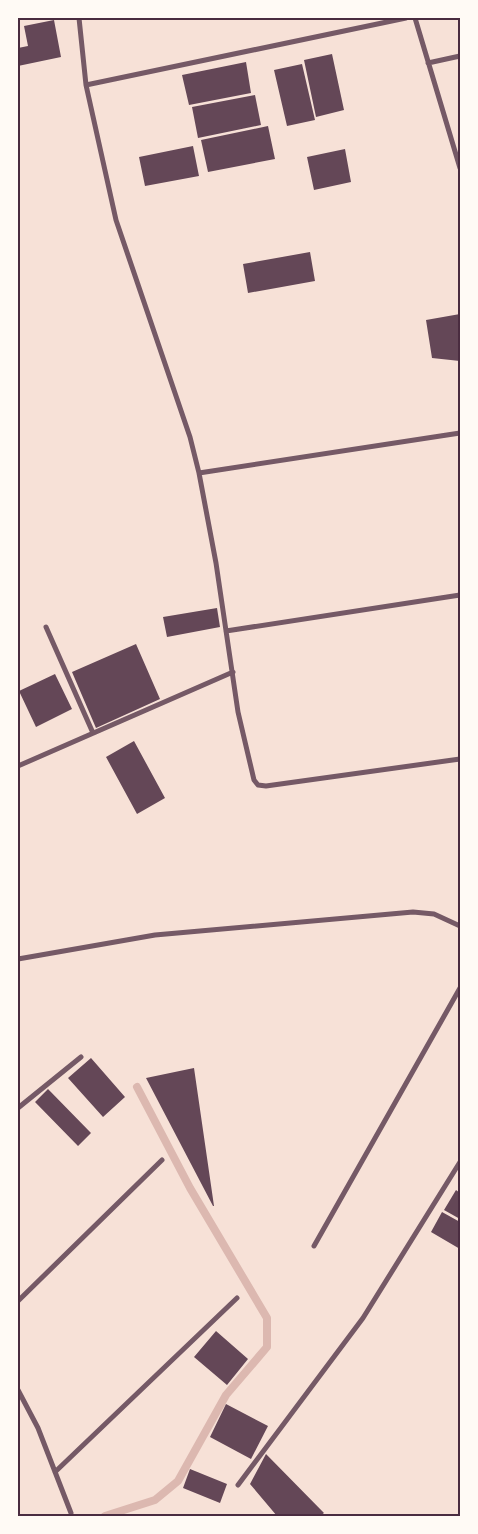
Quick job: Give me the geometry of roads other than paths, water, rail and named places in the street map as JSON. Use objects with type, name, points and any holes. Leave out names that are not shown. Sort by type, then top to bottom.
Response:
[{"type":"street","points":[[79,18],[86,85],[116,220],[184,418],[199,473],[233,672],[238,712],[254,780],[258,785],[266,786],[460,758]]},
{"type":"street","points":[[86,85],[406,18]]},
{"type":"street","points":[[415,18],[460,168]]},
{"type":"street","points":[[428,64],[460,56]]},
{"type":"street","points":[[199,473],[460,432]]},
{"type":"street","points":[[226,631],[460,595]]},
{"type":"street","points":[[46,627],[93,734]]},
{"type":"street","points":[[18,766],[233,672]]},
{"type":"street","points":[[18,960],[155,934],[413,912],[434,914],[454,921],[460,926]]},
{"type":"street","points":[[314,1246],[460,988]]},
{"type":"street","points":[[18,1108],[81,1057]]},
{"type":"street","points":[[18,1301],[162,1160]]},
{"type":"street","points":[[238,1485],[363,1318],[460,1162]]},
{"type":"street","points":[[55,1472],[237,1298]]},
{"type":"street","points":[[18,1390],[38,1428],[71,1513]]},
{"type":"waterway","points":[[105,1516],[155,1500],[178,1481],[226,1395],[267,1347],[267,1318],[190,1188],[137,1087]]}]
